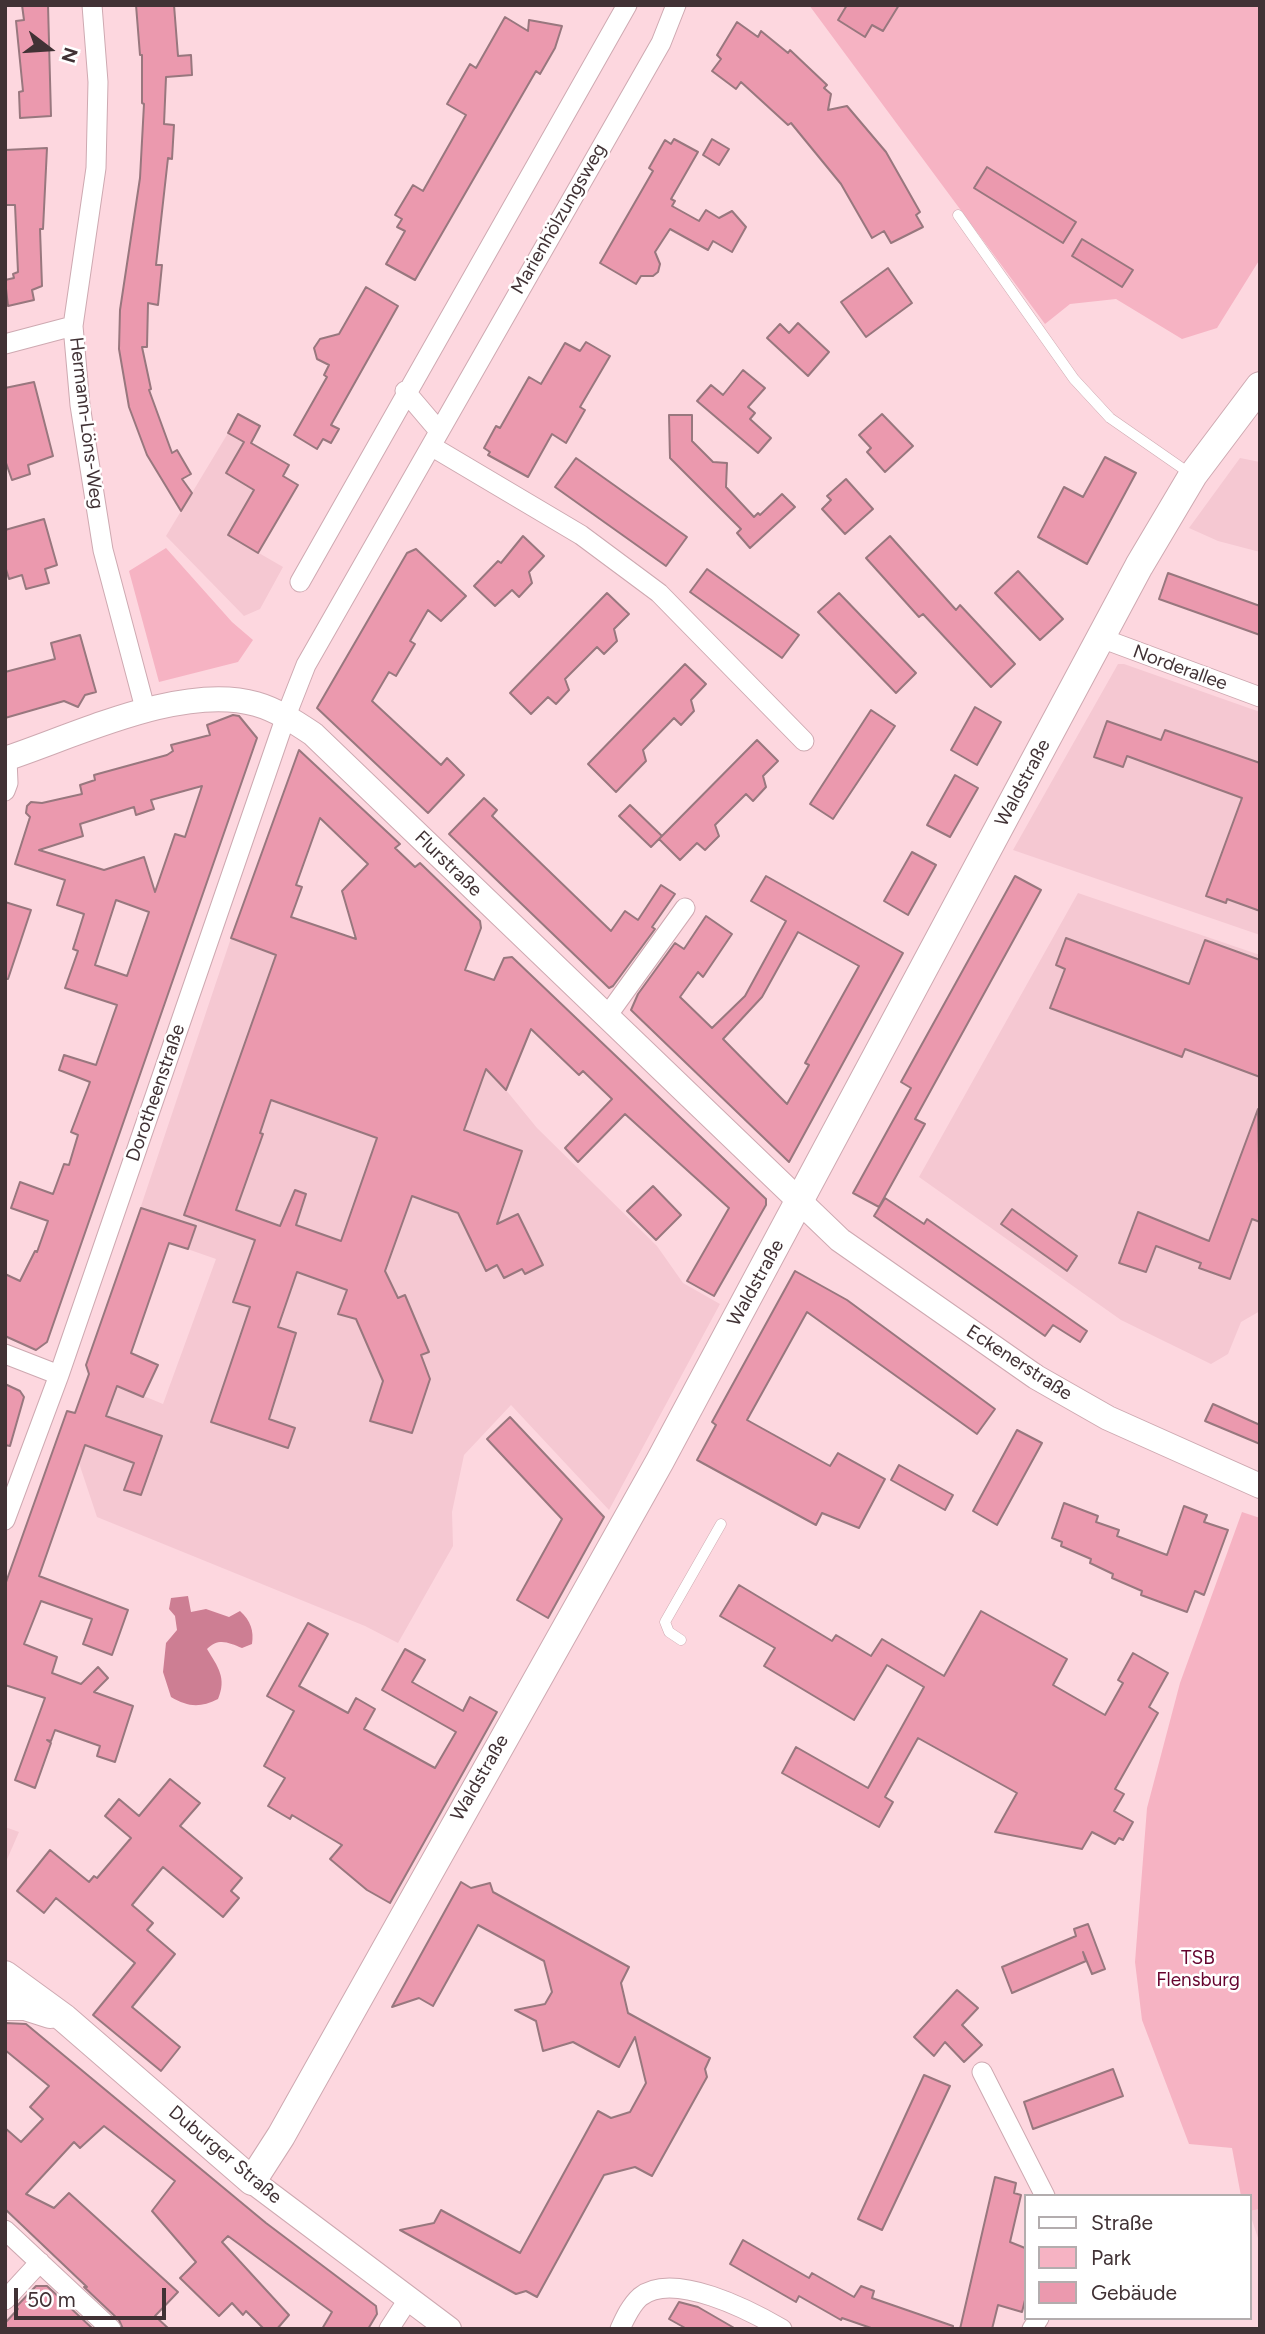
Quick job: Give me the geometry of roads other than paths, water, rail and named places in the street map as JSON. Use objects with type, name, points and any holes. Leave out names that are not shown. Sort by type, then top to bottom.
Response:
[{"type":"main road","name":"Waldstraße","points":[[252,2181],[281,2136],[633,1510],[800,1203],[1139,566],[1193,475],[1260,386]]},
{"type":"main road","name":"Duburger Straße","points":[[5,1975],[64,2018],[252,2181]]},
{"type":"main road","points":[[5,2006],[25,2006],[64,2018]]},
{"type":"street","name":"Hermann-Löns-Weg","points":[[92,5],[98,82],[96,168],[73,326],[80,405],[103,550],[146,712]]},
{"type":"street","points":[[300,582],[405,391],[627,5]]},
{"type":"street","name":"Marienhölzungsweg","points":[[306,666],[661,43],[676,5]]},
{"type":"street","points":[[5,344],[73,326]]},
{"type":"street","points":[[405,391],[435,439],[581,535],[659,593],[804,741]]},
{"type":"street","name":"Norderallee","points":[[1101,638],[1260,697]]},
{"type":"street","name":"Dorotheenstraße","points":[[5,1520],[59,1375],[286,716],[306,666]]},
{"type":"street","points":[[5,791],[8,783],[6,759],[146,712],[194,701],[225,700],[255,704],[286,716]]},
{"type":"street","name":"Flurstraße","points":[[286,716],[313,734],[800,1203]]},
{"type":"street","points":[[607,1016],[685,908]]},
{"type":"street","name":"Eckenerstraße","points":[[800,1203],[840,1240],[1036,1377],[1108,1418],[1260,1486]]},
{"type":"street","points":[[5,1354],[59,1375]]},
{"type":"street","points":[[982,2072],[1044,2194]]},
{"type":"street","name":"Duburger Straße","points":[[252,2181],[449,2329]]},
{"type":"street","points":[[5,2230],[111,2329]]},
{"type":"street","points":[[5,2300],[40,2262]]},
{"type":"street","points":[[620,2329],[641,2296],[660,2288],[709,2296],[749,2310],[782,2329]]},
{"type":"street","points":[[389,2329],[410,2298]]},
{"type":"lane","points":[[958,215],[1074,379],[1110,418],[1193,475]]},
{"type":"lane","points":[[681,1640],[669,1632],[665,1622],[721,1524]]},
{"type":"park label","name":"TSB Flensburg","points":[[1198,1969]]}]
